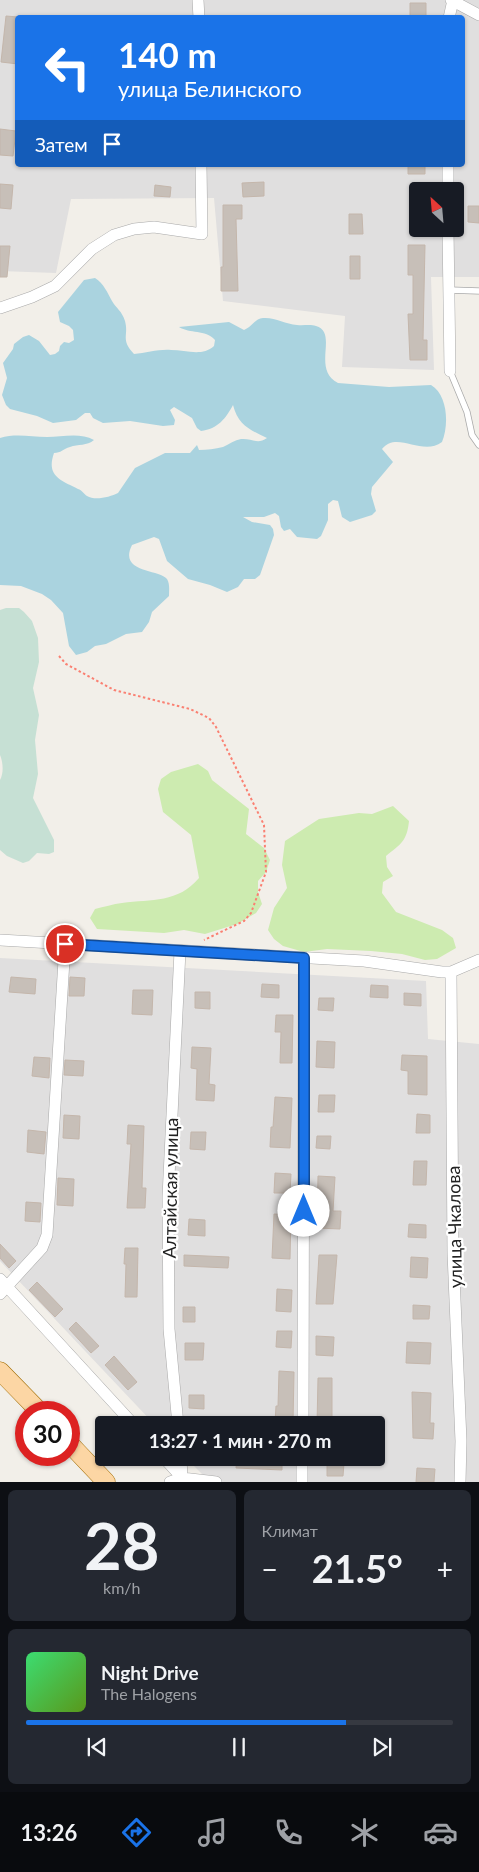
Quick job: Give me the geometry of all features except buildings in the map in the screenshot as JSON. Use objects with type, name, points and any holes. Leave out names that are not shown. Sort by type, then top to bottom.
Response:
[{"type":"main road","points":[[0,1371],[29,1401]]},
{"type":"main road","points":[[80,1455],[106,1482]]},
{"type":"street","points":[[198,0],[199,15]]},
{"type":"street","points":[[450,15],[452,0],[479,15]]},
{"type":"street","points":[[0,308],[32,297],[55,286],[92,249],[114,235],[134,229],[154,227],[202,234],[201,167]]},
{"type":"street","points":[[448,167],[448,182]]},
{"type":"street","points":[[448,238],[450,371]]},
{"type":"street","points":[[0,940],[364,962],[451,972],[479,960]]},
{"type":"street","points":[[65,944],[46,1235],[42,1248],[2,1286],[125,1416]]},
{"type":"street","name":"Алтайская улица","points":[[177,1416],[169,1329],[168,1197],[180,951]]},
{"type":"street","points":[[303,1416],[304,958]]},
{"type":"street","name":"улица Чкалова","points":[[451,972],[453,1253],[461,1441],[460,1482]]},
{"type":"street","points":[[171,1466],[184,1480]]},
{"type":"street","points":[[182,1466],[184,1480]]},
{"type":"street","points":[[302,1466],[302,1482]]},
{"type":"street","points":[[170,1482],[184,1480],[216,1482]]},
{"type":"lane","points":[[449,290],[479,291]]},
{"type":"lane","points":[[450,371],[467,412],[472,435],[479,445]]},
{"type":"path","points":[[59,656],[66,664],[114,690],[190,709],[205,716],[216,726],[264,825],[266,872],[251,913],[244,922],[204,940]]},
{"type":"shaded area","points":[[0,0],[479,0],[479,277],[431,277],[434,370],[342,367],[345,316],[223,301],[214,198],[71,199],[56,273],[0,271]]},
{"type":"shaded area","points":[[0,958],[426,981],[428,1039],[479,1044],[479,1482],[210,1482],[194,1466],[385,1466],[385,1416],[146,1416],[0,1261]]},
{"type":"green space","points":[[19,608],[24,612],[32,621],[38,638],[39,662],[33,688],[39,715],[35,740],[38,774],[33,798],[54,840],[54,852],[49,854],[37,853],[29,861],[23,863],[7,856],[0,850],[0,780],[3,768],[0,755],[0,610]]},
{"type":"green space","points":[[198,764],[208,771],[212,780],[249,809],[246,834],[264,848],[270,860],[266,872],[258,881],[258,892],[262,904],[256,913],[237,924],[205,934],[184,930],[164,933],[97,929],[90,918],[95,909],[119,903],[154,900],[173,896],[191,886],[199,878],[191,835],[163,812],[158,789],[161,779],[171,772]]},
{"type":"green space","points":[[393,806],[409,821],[405,838],[386,856],[387,867],[393,876],[383,882],[382,893],[396,912],[442,930],[453,938],[456,948],[437,959],[425,960],[402,954],[371,951],[327,949],[304,952],[283,946],[274,939],[268,930],[274,908],[287,888],[282,865],[285,841],[319,819],[359,813],[372,814]]},
{"type":"water","points":[[95,278],[103,286],[122,315],[126,326],[127,345],[134,354],[166,350],[199,352],[214,346],[215,340],[207,334],[179,327],[229,322],[244,330],[257,320],[263,318],[299,325],[316,326],[322,330],[325,336],[326,369],[330,377],[338,383],[389,387],[431,385],[437,390],[444,403],[446,419],[442,442],[426,447],[402,442],[388,444],[382,449],[393,462],[372,487],[371,494],[376,511],[372,515],[350,522],[342,517],[338,501],[333,500],[328,504],[328,520],[321,536],[317,539],[297,537],[290,529],[284,531],[281,527],[279,516],[275,513],[264,517],[243,517],[252,522],[270,525],[274,535],[260,575],[255,579],[244,579],[238,587],[227,592],[188,579],[167,561],[159,539],[154,537],[132,545],[129,554],[130,561],[141,569],[167,579],[169,596],[152,612],[149,622],[142,632],[126,634],[76,655],[69,646],[63,613],[51,600],[42,594],[21,586],[0,585],[0,438],[18,435],[47,437],[83,436],[94,440],[54,453],[52,467],[53,472],[60,480],[81,490],[87,496],[98,498],[118,493],[135,468],[165,453],[190,453],[197,445],[199,450],[208,450],[223,447],[241,439],[257,441],[267,438],[241,422],[233,405],[221,422],[212,428],[201,431],[197,428],[192,418],[174,407],[170,410],[175,420],[174,425],[163,426],[130,421],[103,423],[93,418],[90,413],[85,413],[76,420],[53,423],[37,416],[10,409],[2,395],[7,378],[3,363],[13,349],[14,344],[29,335],[39,341],[50,355],[59,351],[60,346],[64,342],[69,343],[74,340],[73,330],[60,322],[58,312],[84,280]]},
{"type":"route","points":[[65,944],[304,958],[304,1211]]}]
